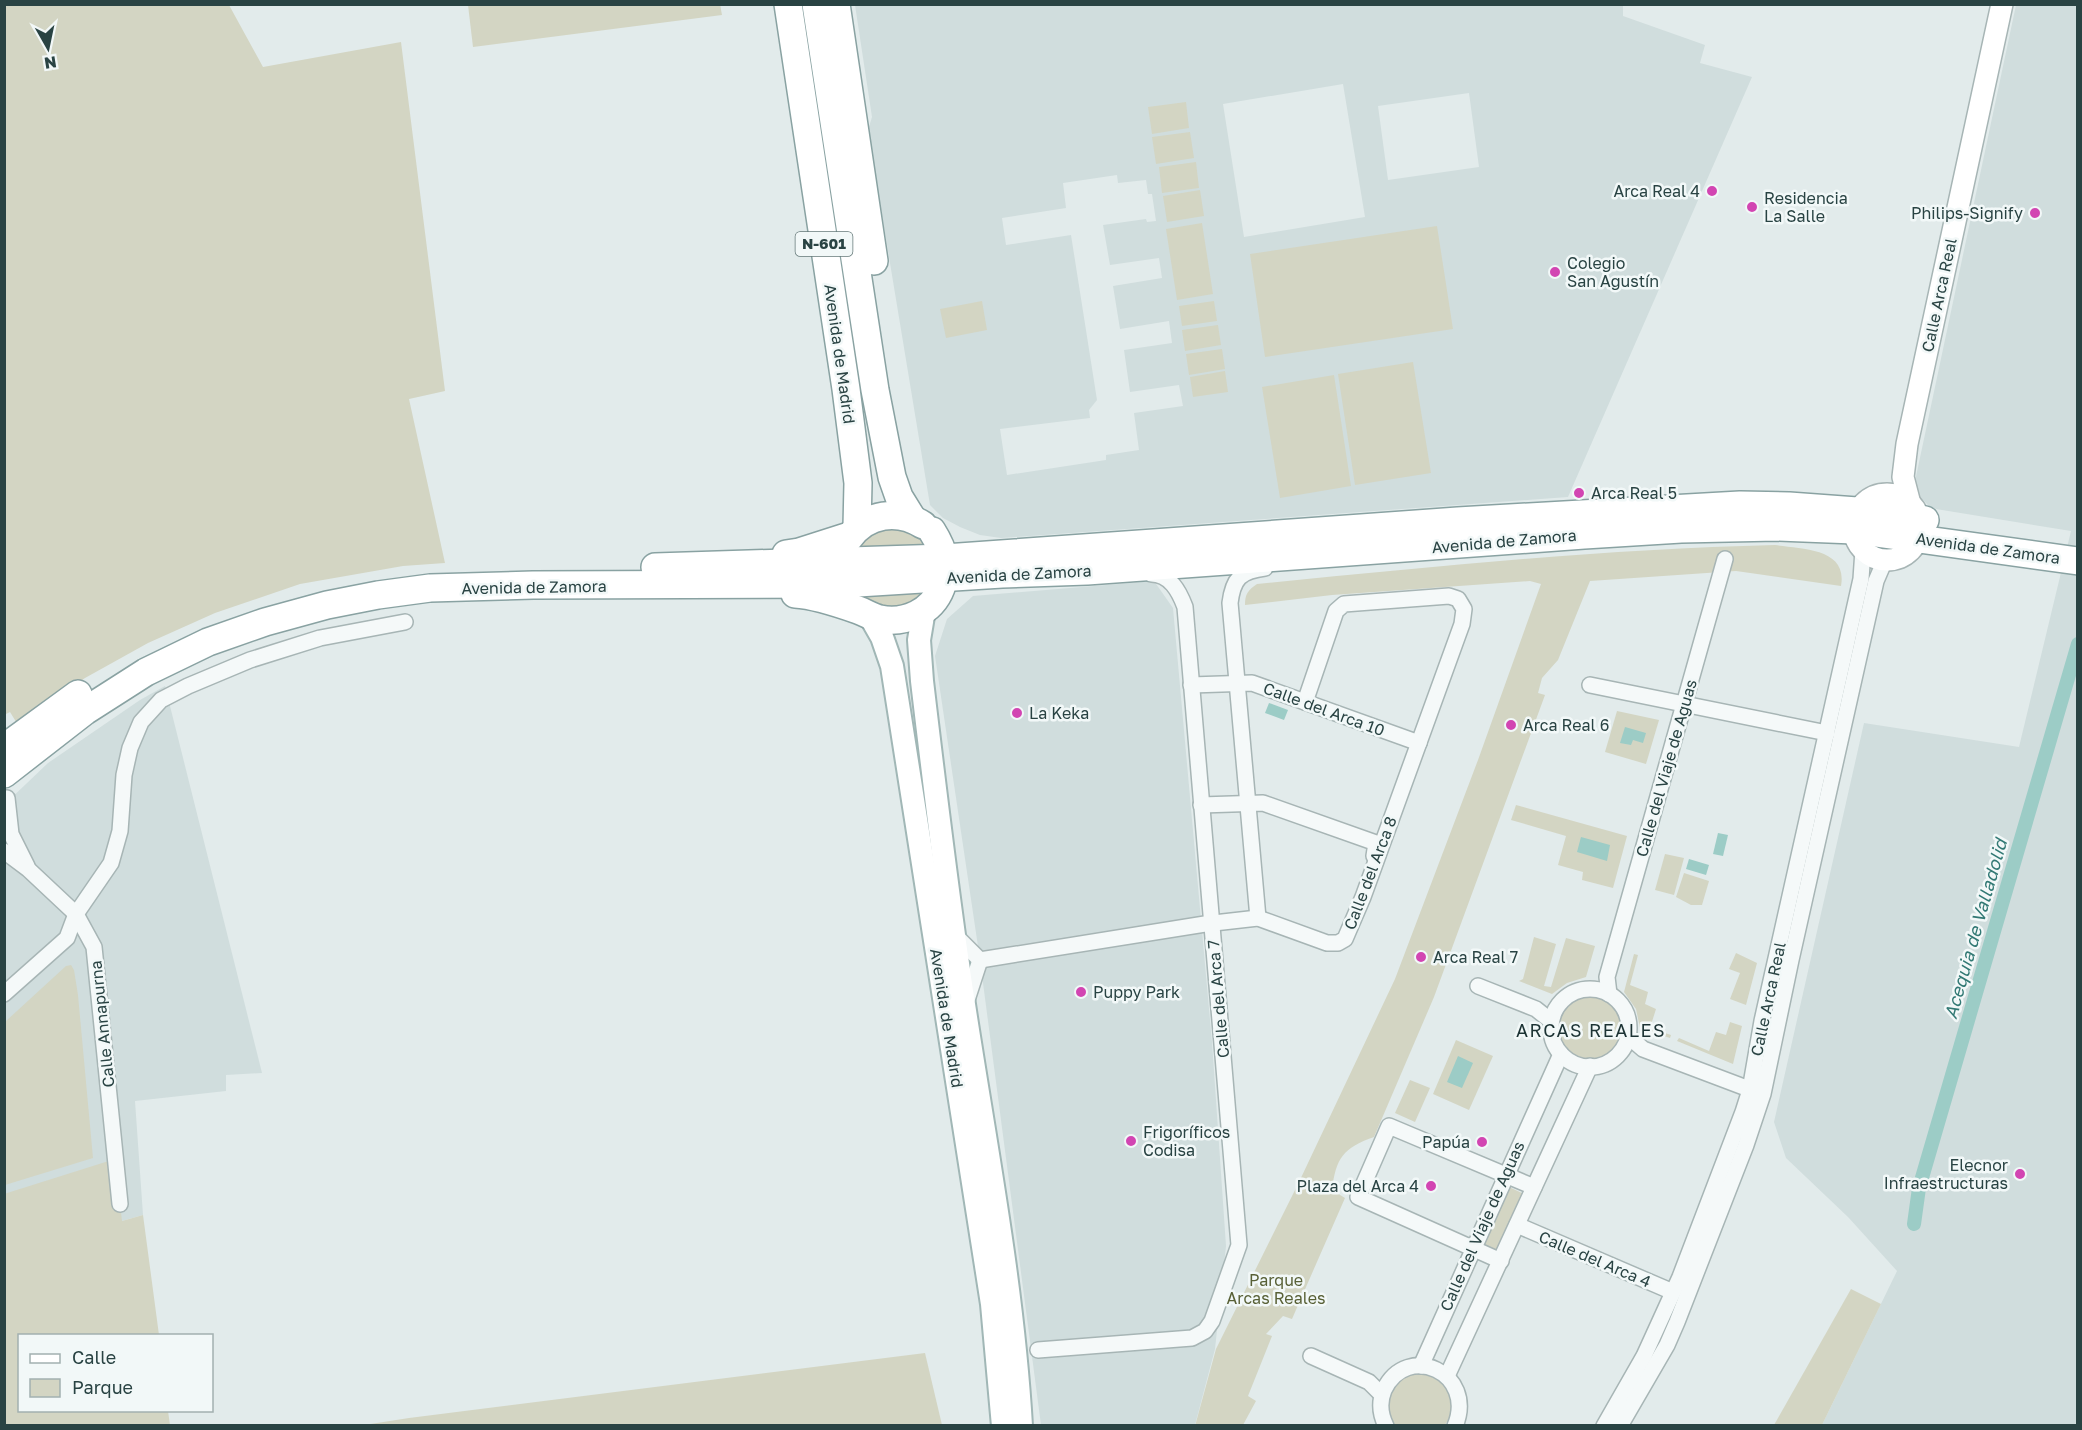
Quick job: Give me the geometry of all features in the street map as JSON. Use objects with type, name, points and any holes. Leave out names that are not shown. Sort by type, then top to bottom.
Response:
[{"type":"highway","name":"Avenida de Madrid","points":[[788,4],[858,483],[853,532],[842,550],[841,573]]},
{"type":"highway","name":"Avenida de Madrid","points":[[816,4],[875,390],[892,477],[899,497],[939,542],[945,568]]},
{"type":"highway","points":[[836,4],[874,262],[882,363],[875,390]]},
{"type":"highway","name":"Avenida de Zamora","points":[[945,568],[1002,555],[1627,511],[1740,506],[1789,506],[1858,530]]},
{"type":"highway","points":[[631,577],[685,559],[771,556],[799,552],[853,532],[879,516],[890,514],[1002,555]]},
{"type":"highway","name":"Avenida de Zamora","points":[[1916,520],[2078,561]]},
{"type":"highway","name":"Avenida de Zamora","points":[[5,791],[14,745],[72,698],[138,657],[200,626],[260,604],[374,577],[461,569],[631,577],[841,573],[945,568],[1088,571],[1681,529],[1777,527],[1858,530],[1916,520],[2078,543]]},
{"type":"highway","points":[[631,577],[696,596],[799,594],[880,619],[902,620],[924,610],[939,594],[945,568]]},
{"type":"highway","points":[[841,573],[850,600],[865,613]]},
{"type":"main road","name":"Avenida de Madrid","points":[[924,610],[919,640],[920,661],[953,933],[1008,1295],[1017,1364],[1021,1425]]},
{"type":"main road","name":"Avenida de Madrid","points":[[865,613],[882,637],[892,666],[992,1304],[1003,1425]]},
{"type":"street","name":"Calle Arca Real","points":[[1916,520],[1903,477],[1907,444],[2002,4]]},
{"type":"street","name":"Calle Arca Real","points":[[1883,494],[1892,482],[1907,444]]},
{"type":"street","points":[[1883,494],[1893,494],[1916,520],[1913,547],[1896,559],[1877,559],[1858,530],[1864,502],[1883,494]]},
{"type":"street","name":"Calle Arca Real","points":[[1604,1425],[1644,1356],[1673,1292],[1743,1112],[1756,1092],[1762,1021],[1861,579],[1858,530]]},
{"type":"street","points":[[1258,918],[1230,603],[1232,589],[1240,577],[1250,570],[1358,560],[1416,548]]},
{"type":"street","name":"Calle del Viaje de Aguas","points":[[1603,992],[1725,559]]},
{"type":"street","name":"Calle Arca Real","points":[[1620,1425],[1667,1345],[1746,1144],[1756,1092],[1791,960],[1876,581],[1885,560]]},
{"type":"street","name":"Calle del Arca 7","points":[[1038,1350],[1192,1338],[1205,1331],[1212,1321],[1239,1245],[1185,607],[1180,594],[1169,579],[1156,574],[1131,575],[1088,571]]},
{"type":"street","name":"Calle del Arca 8","points":[[980,960],[1211,923],[1258,918],[1327,943],[1338,943],[1345,939],[1462,624],[1464,609],[1458,599],[1449,596],[1344,604],[1336,611],[1305,702]]},
{"type":"street","points":[[4,994],[67,938],[76,914],[111,863],[120,831],[124,775],[130,748],[141,722],[161,700],[250,660],[320,638],[405,622]]},
{"type":"street","name":"Calle del Arca 10","points":[[1191,685],[1252,683],[1419,743]]},
{"type":"street","points":[[1590,685],[1827,733]]},
{"type":"street","name":"Calle Annapurna","points":[[5,791],[11,834],[28,868]]},
{"type":"street","points":[[1201,805],[1263,803],[1376,843],[1373,868]]},
{"type":"street","name":"Calle Annapurna","points":[[4,851],[28,868],[76,914],[94,947],[120,1204]]},
{"type":"street","name":"Avenida de Madrid","points":[[953,933],[980,960]]},
{"type":"street","points":[[964,1009],[980,960]]},
{"type":"street","points":[[1478,986],[1553,1016]]},
{"type":"street","points":[[1577,991],[1603,992],[1621,1005],[1625,1012],[1629,1028],[1625,1042],[1609,1061],[1590,1066],[1579,1065],[1561,1054],[1552,1038],[1553,1016],[1560,1002],[1577,991]]},
{"type":"street","points":[[1625,1042],[1756,1092]]},
{"type":"street","name":"Calle del Viaje de Aguas","points":[[1421,1366],[1561,1054]]},
{"type":"street","name":"Calle del Viaje de Aguas","points":[[1447,1376],[1590,1066]]},
{"type":"street","points":[[1500,1261],[1358,1197],[1389,1126],[1534,1187]]},
{"type":"street","name":"Calle del Arca 4","points":[[1517,1225],[1673,1292]]},
{"type":"street","points":[[1311,1356],[1385,1389]]},
{"type":"street","points":[[1386,1425],[1381,1414],[1385,1389],[1402,1370],[1421,1366],[1430,1367],[1447,1376],[1459,1395],[1460,1422]]},
{"type":"shaded area","name":"Colegio San Agustín","points":[[855,5],[1623,5],[1623,16],[1705,45],[1700,63],[1752,77],[1568,497],[1001,538],[980,535],[960,527],[943,518],[930,505],[868,130],[872,117]],"holes":[[[1343,84],[1365,217],[1244,237],[1223,104]],[[1469,93],[1479,167],[1388,180],[1378,106]],[[1117,175],[1118,183],[1146,180],[1148,194],[1152,194],[1156,221],[1147,222],[1146,219],[1103,225],[1110,265],[1159,258],[1162,278],[1113,286],[1120,329],[1169,321],[1172,343],[1124,350],[1130,392],[1179,385],[1183,406],[1134,413],[1139,450],[1106,455],[1106,460],[1007,475],[1000,429],[1090,418],[1089,410],[1097,400],[1071,235],[1006,245],[1002,218],[1066,208],[1063,183]]]},
{"type":"shaded area","points":[[2016,5],[2077,5],[2077,1425],[1822,1425],[1897,1271],[1848,1217],[1786,1158],[1774,1122],[1864,723],[2019,747],[2071,531],[1936,509],[1919,496],[1914,486]]},
{"type":"shaded area","points":[[1154,581],[1173,608],[1212,1042],[1226,1246],[1215,1349],[1195,1425],[1041,1425],[980,960],[935,656],[947,619],[973,596]]},
{"type":"shaded area","points":[[165,686],[262,1073],[226,1075],[226,1091],[135,1101],[143,1215],[5,1254],[5,804],[48,763],[140,700]]},
{"type":"shaded area","points":[[1269,703],[1288,710],[1284,720],[1265,713]]},
{"type":"shaded area","points":[[1625,727],[1646,733],[1643,743],[1633,740],[1631,745],[1620,743]]},
{"type":"shaded area","points":[[1718,833],[1728,835],[1723,856],[1713,854]]},
{"type":"shaded area","points":[[1581,837],[1610,845],[1607,861],[1577,852]]},
{"type":"shaded area","points":[[1689,859],[1709,865],[1706,875],[1686,869]]},
{"type":"shaded area","points":[[1458,1056],[1473,1063],[1462,1088],[1447,1082]]},
{"type":"green space","points":[[720,4],[722,15],[473,47],[468,5]]},
{"type":"green space","points":[[4,5],[229,5],[263,67],[401,42],[445,391],[409,399],[445,563],[403,566],[300,584],[215,613],[148,643],[85,678],[18,725],[10,712],[4,715]]},
{"type":"green space","points":[[1186,102],[1189,128],[1152,134],[1148,107]]},
{"type":"green space","points":[[1190,132],[1194,158],[1156,164],[1152,137]]},
{"type":"green space","points":[[1196,162],[1199,188],[1162,193],[1159,167]]},
{"type":"green space","points":[[1200,190],[1204,216],[1167,222],[1163,196]]},
{"type":"green space","points":[[1202,223],[1213,294],[1177,300],[1166,229]]},
{"type":"green space","points":[[1437,226],[1453,329],[1265,357],[1250,254]]},
{"type":"green space","points":[[982,301],[987,330],[946,338],[940,309]]},
{"type":"green space","points":[[1214,301],[1217,321],[1182,326],[1179,306]]},
{"type":"green space","points":[[1218,325],[1221,345],[1185,351],[1182,330]]},
{"type":"green space","points":[[1222,349],[1225,369],[1189,375],[1186,354]]},
{"type":"green space","points":[[1413,362],[1431,473],[1355,485],[1338,374]]},
{"type":"green space","points":[[1225,371],[1228,392],[1193,397],[1190,377]]},
{"type":"green space","points":[[1334,375],[1351,486],[1280,498],[1262,387]]},
{"type":"green space","points":[[896,526],[923,538],[930,549],[852,551],[866,535]]},
{"type":"green space","name":"Parque Arcas Reales","points":[[1775,545],[1810,550],[1830,557],[1837,564],[1841,573],[1841,586],[1736,571],[1590,581],[1558,660],[1542,678],[1538,693],[1545,695],[1434,997],[1374,1137],[1348,1150],[1339,1162],[1332,1190],[1345,1198],[1292,1319],[1283,1316],[1266,1334],[1272,1336],[1248,1396],[1256,1401],[1243,1425],[1195,1426],[1216,1349],[1299,1182],[1395,979],[1478,760],[1541,584],[1530,581],[1332,595],[1245,605],[1251,588],[1257,584],[1451,565],[1645,550]]},
{"type":"green space","points":[[931,585],[929,593],[896,613],[858,596]]},
{"type":"green space","points":[[1617,711],[1659,720],[1646,764],[1605,752]]},
{"type":"green space","points":[[1516,805],[1627,836],[1613,888],[1582,880],[1583,872],[1558,865],[1566,836],[1511,820]]},
{"type":"green space","points":[[1665,854],[1684,858],[1674,895],[1655,890]]},
{"type":"green space","points":[[1684,873],[1709,881],[1702,905],[1691,905],[1676,897]]},
{"type":"green space","points":[[1534,937],[1556,944],[1544,986],[1551,987],[1566,938],[1595,946],[1586,977],[1567,983],[1552,994],[1519,981],[1523,979]]},
{"type":"green space","points":[[1736,953],[1757,963],[1746,1005],[1730,999],[1740,973],[1729,969]]},
{"type":"green space","points":[[1634,954],[1638,955],[1630,985],[1648,992],[1645,1004],[1656,1009],[1650,1028],[1671,1035],[1670,1038],[1640,1028],[1636,1009],[1624,992]]},
{"type":"green space","points":[[71,965],[78,995],[93,1158],[5,1185],[5,1022],[66,966]]},
{"type":"green space","points":[[1584,997],[1596,997],[1612,1006],[1619,1016],[1621,1028],[1619,1040],[1612,1050],[1596,1059],[1584,1059],[1573,1054],[1564,1045],[1559,1034],[1559,1022],[1564,1011],[1573,1002]]},
{"type":"green space","points":[[1730,1022],[1742,1026],[1733,1064],[1677,1041],[1679,1038],[1709,1051],[1716,1032],[1726,1035]]},
{"type":"green space","points":[[1456,1040],[1493,1056],[1469,1110],[1433,1094]]},
{"type":"green space","points":[[1410,1080],[1430,1088],[1415,1122],[1395,1113]]},
{"type":"green space","points":[[115,1159],[122,1221],[143,1215],[159,1334],[18,1334],[18,1412],[168,1412],[170,1425],[5,1425],[4,1194]]},
{"type":"green space","points":[[1509,1187],[1524,1194],[1497,1253],[1482,1247]]},
{"type":"green space","points":[[1851,1289],[1881,1304],[1822,1425],[1774,1425]]},
{"type":"green space","points":[[925,1353],[942,1425],[364,1425],[409,1418]]},
{"type":"green space","points":[[1417,1373],[1436,1379],[1448,1390],[1452,1406],[1445,1425],[1395,1425],[1390,1416],[1387,1400],[1394,1386],[1408,1376]]},
{"type":"waterway","name":"Acequia de Valladolid","points":[[1914,1224],[1919,1188],[2078,644]]},
{"type":"place","name":"Arca Real 4","points":[[1712,191]]},
{"type":"place","name":"Residencia La Salle","points":[[1752,207]]},
{"type":"place","name":"Philips-Signify","points":[[2035,213]]},
{"type":"place","name":"Colegio San Agustín","points":[[1555,272]]},
{"type":"place","name":"Arca Real 5","points":[[1579,493]]},
{"type":"place","name":"La Keka","points":[[1017,713]]},
{"type":"place","name":"Arca Real 6","points":[[1511,725]]},
{"type":"place","name":"Arca Real 7","points":[[1421,957]]},
{"type":"place","name":"Puppy Park","points":[[1081,992]]},
{"type":"place","name":"Frigoríficos Codisa","points":[[1131,1141]]},
{"type":"place","name":"Papúa","points":[[1482,1142]]},
{"type":"place","name":"Elecnor Infraestructuras","points":[[2020,1174]]},
{"type":"place","name":"Plaza del Arca 4","points":[[1431,1186]]},
{"type":"district","name":"ARCAS REALES","points":[[1591,1031]]}]
